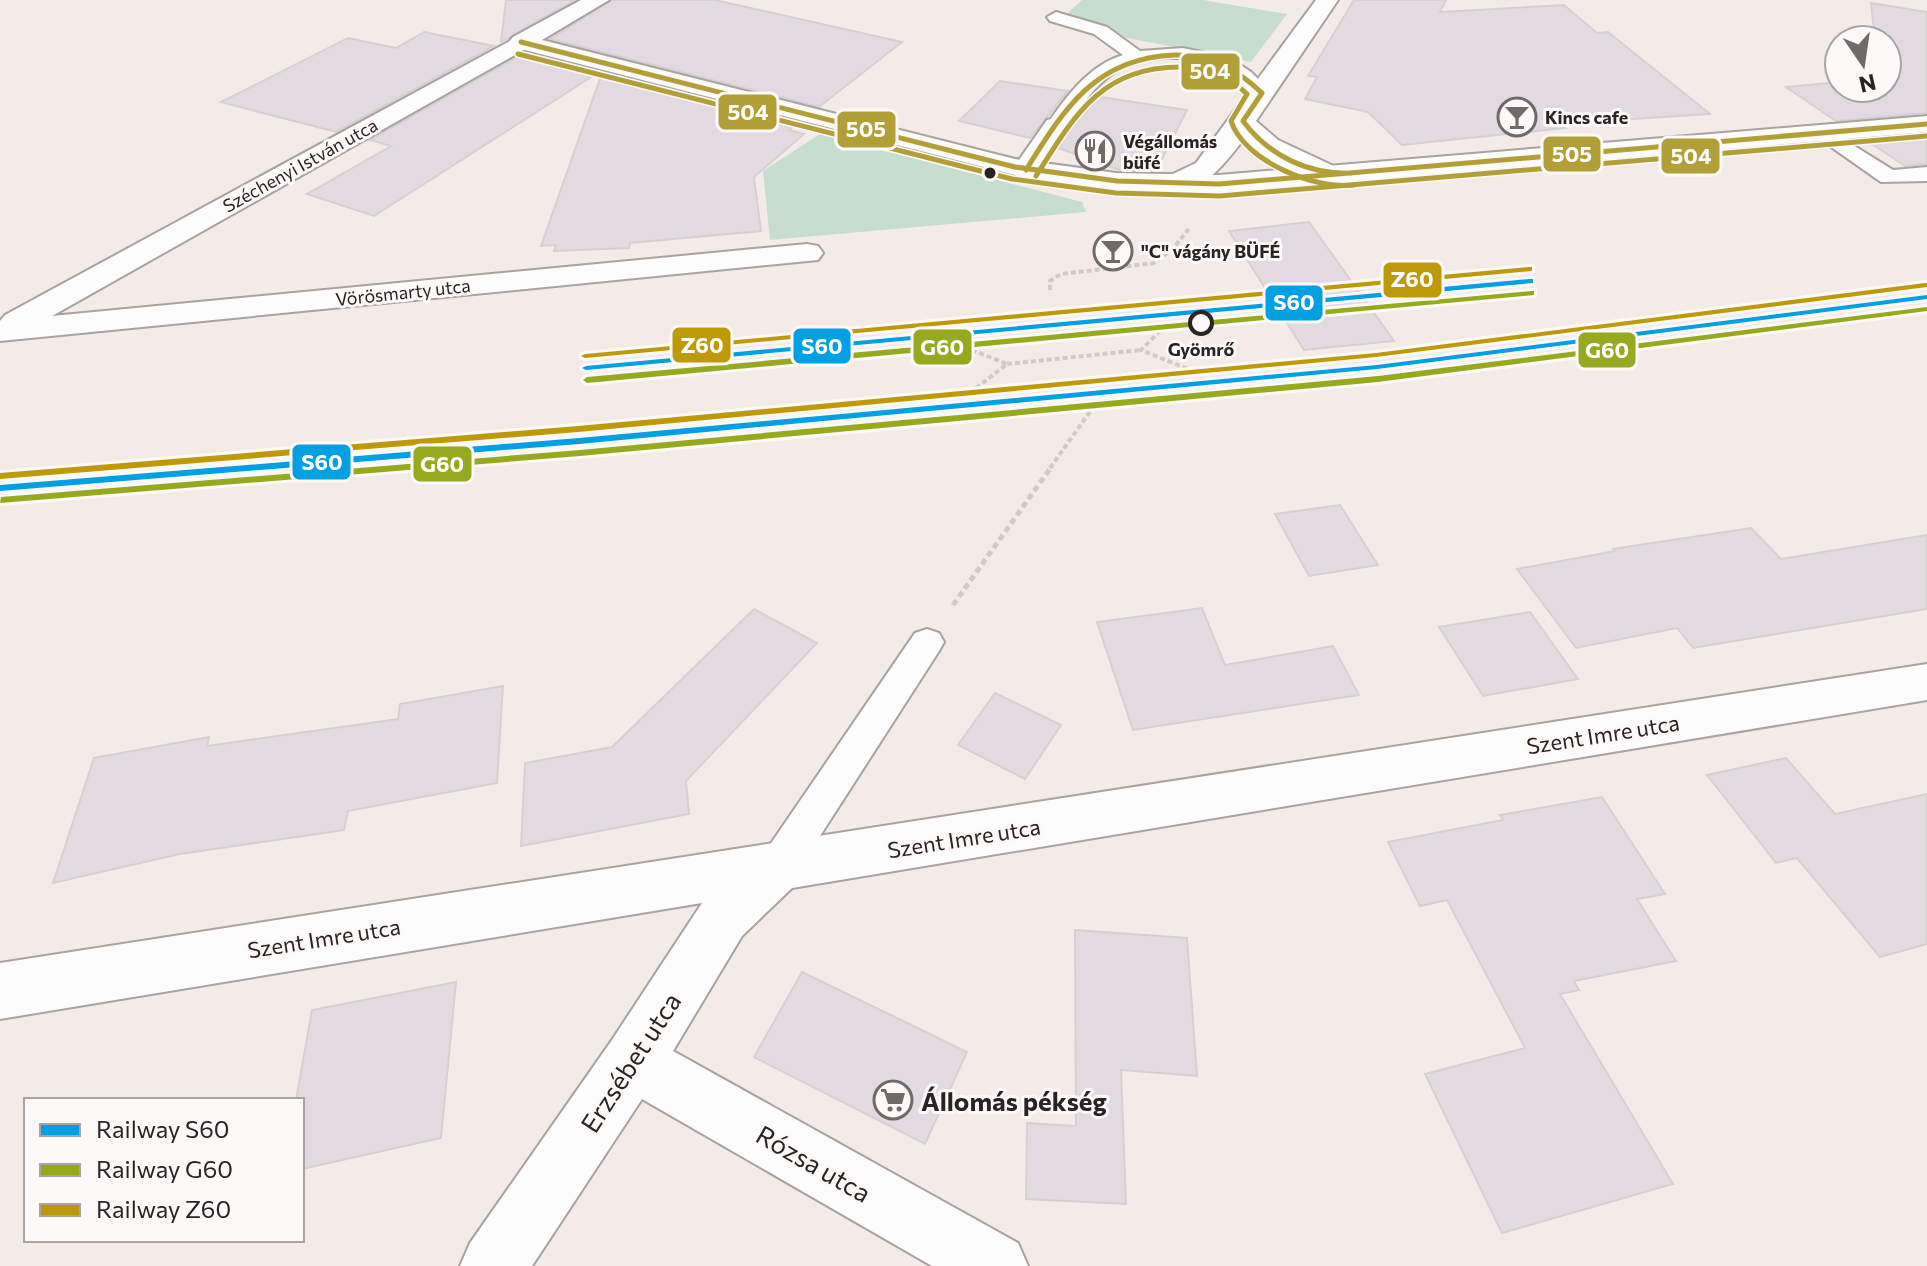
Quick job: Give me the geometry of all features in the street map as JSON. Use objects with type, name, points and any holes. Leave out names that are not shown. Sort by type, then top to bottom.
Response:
[{"type":"street","name":"Széchenyi István utca","points":[[0,330],[598,0]]},
{"type":"street","points":[[1170,186],[1206,169],[1327,0]]},
{"type":"street","points":[[521,42],[1066,179],[1170,186],[1927,124]]},
{"type":"street","points":[[1026,170],[1063,117]]},
{"type":"street","points":[[1243,121],[1247,131],[1264,143],[1330,175]]},
{"type":"street","name":"Vörösmarty utca","points":[[0,330],[807,253]]},
{"type":"street","name":"Szent Imre utca","points":[[0,991],[1927,682]]},
{"type":"street","name":"Erzsébet utca","points":[[493,1266],[633,1061],[723,918],[777,868]]},
{"type":"street","name":"Rózsa utca","points":[[633,1061],[995,1266]]},
{"type":"lane","points":[[1056,17],[1088,23],[1115,37],[1137,58]]},
{"type":"lane","points":[[1063,117],[1096,79],[1114,65],[1137,58],[1188,55],[1222,61],[1241,72],[1262,93]]},
{"type":"lane","points":[[1824,133],[1889,177],[1927,174]]},
{"type":"lane","points":[[777,868],[927,642]]},
{"type":"path","points":[[1050,290],[1050,281],[1061,274],[1154,263],[1173,249],[1194,221]]},
{"type":"path","points":[[1141,350],[1166,325]]},
{"type":"path","points":[[957,344],[1007,364],[1141,350],[1188,369]]},
{"type":"path","points":[[971,392],[1007,364]]},
{"type":"path","points":[[927,642],[1094,406]]},
{"type":"green space","points":[[1082,0],[1203,0],[1287,14],[1251,62],[1056,24]]},
{"type":"green space","points":[[820,134],[1082,202],[1086,212],[770,240],[763,171]]},
{"type":"building","points":[[506,0],[575,0],[501,42]]},
{"type":"building","points":[[612,0],[715,0],[902,42],[819,107],[550,39]]},
{"type":"building","points":[[1354,0],[1446,0],[1440,12],[1564,5],[1597,33],[1608,32],[1710,114],[1559,124],[1565,128],[1402,145],[1368,112],[1305,99],[1317,77],[1308,76]]},
{"type":"building","points":[[1871,3],[1927,12],[1927,113],[1836,121],[1786,87],[1823,84],[1823,104],[1903,104],[1903,24],[1873,24]]},
{"type":"building","points":[[424,32],[494,46],[336,132],[221,102],[348,38],[396,48]]},
{"type":"building","points":[[524,53],[599,72],[374,216],[307,194],[391,146],[370,140]]},
{"type":"building","points":[[602,73],[798,123],[789,130],[804,134],[754,177],[761,231],[630,243],[629,248],[554,251],[556,245],[541,246]]},
{"type":"building","points":[[1000,81],[1068,91],[1030,138],[959,121]]},
{"type":"building","points":[[1094,96],[1187,110],[1156,171],[1119,170],[1058,148],[1071,124]]},
{"type":"building","points":[[1927,135],[1927,164],[1905,166],[1866,140]]},
{"type":"building","points":[[1309,222],[1394,341],[1304,350],[1229,231]]},
{"type":"building","points":[[1340,505],[1378,565],[1309,576],[1275,514]]},
{"type":"building","points":[[1751,528],[1781,559],[1927,535],[1927,609],[1693,648],[1677,628],[1576,648],[1517,569],[1615,551],[1613,549]]},
{"type":"building","points":[[1202,608],[1225,665],[1333,646],[1359,695],[1133,730],[1097,622]]},
{"type":"building","points":[[754,609],[817,643],[686,781],[689,814],[521,846],[525,763],[612,747]]},
{"type":"building","points":[[1530,612],[1578,679],[1483,696],[1439,627]]},
{"type":"building","points":[[503,686],[497,783],[348,811],[344,830],[180,854],[53,883],[94,758],[209,737],[207,746],[398,719],[400,704]]},
{"type":"building","points":[[995,693],[1061,725],[1025,779],[958,745]]},
{"type":"building","points":[[1786,758],[1835,814],[1927,794],[1927,944],[1880,957],[1797,858],[1776,863],[1707,775]]},
{"type":"building","points":[[1602,797],[1665,894],[1637,899],[1676,961],[1574,981],[1579,990],[1560,994],[1673,1184],[1502,1233],[1425,1074],[1525,1048],[1447,900],[1420,906],[1388,842],[1503,820],[1500,815]]},
{"type":"building","points":[[1075,930],[1187,938],[1197,1076],[1121,1070],[1126,1204],[1026,1199],[1027,1123],[1076,1126]]},
{"type":"building","name":"Állomás pékség","points":[[802,972],[967,1052],[925,1144],[754,1057]]},
{"type":"building","points":[[456,982],[441,1138],[304,1169],[304,1098],[296,1098],[312,1010]]},
{"type":"rail line","name":"Z60","points":[[585,356],[1529,269]]},
{"type":"rail line","name":"S60","points":[[586,368],[1530,281]]},
{"type":"rail line","name":"Z60","points":[[0,476],[578,429],[1376,355],[1925,285]]},
{"type":"rail line","name":"G60","points":[[587,380],[1531,293]]},
{"type":"rail line","name":"S60","points":[[0,488],[579,441],[1377,367],[1927,297]]},
{"type":"rail line","name":"G60","points":[[1,500],[580,453],[1378,379],[1927,309]]},
{"type":"transit line","name":"505","points":[[521,42],[1015,167],[1066,176],[1142,183],[1219,184],[1927,124]]},
{"type":"transit line","name":"504","points":[[518,54],[1012,179],[1064,188],[1142,195],[1220,196],[1927,136]]},
{"type":"transit line","name":"505","points":[[1026,170],[1055,125],[1087,87],[1127,62],[1151,56],[1180,55],[1226,65],[1262,93],[1243,121],[1263,144],[1276,153],[1322,172],[1352,173]]},
{"type":"transit line","name":"504","points":[[1036,176],[1079,112],[1112,82],[1133,72],[1157,67],[1186,67],[1219,74],[1247,94],[1231,121],[1243,142],[1256,153],[1287,171],[1317,183],[1335,187],[1354,185]]},
{"type":"place","name":"Kincs cafe","points":[[1517,117]]},
{"type":"place","name":"Végállomás büfé","points":[[1095,151]]},
{"type":"place","name":"\"C\" vágány BÜFÉ","points":[[1113,251]]},
{"type":"place","name":"Gyömrő","points":[[1201,323]]},
{"type":"place","name":"Állomás pékség","points":[[893,1100]]}]
